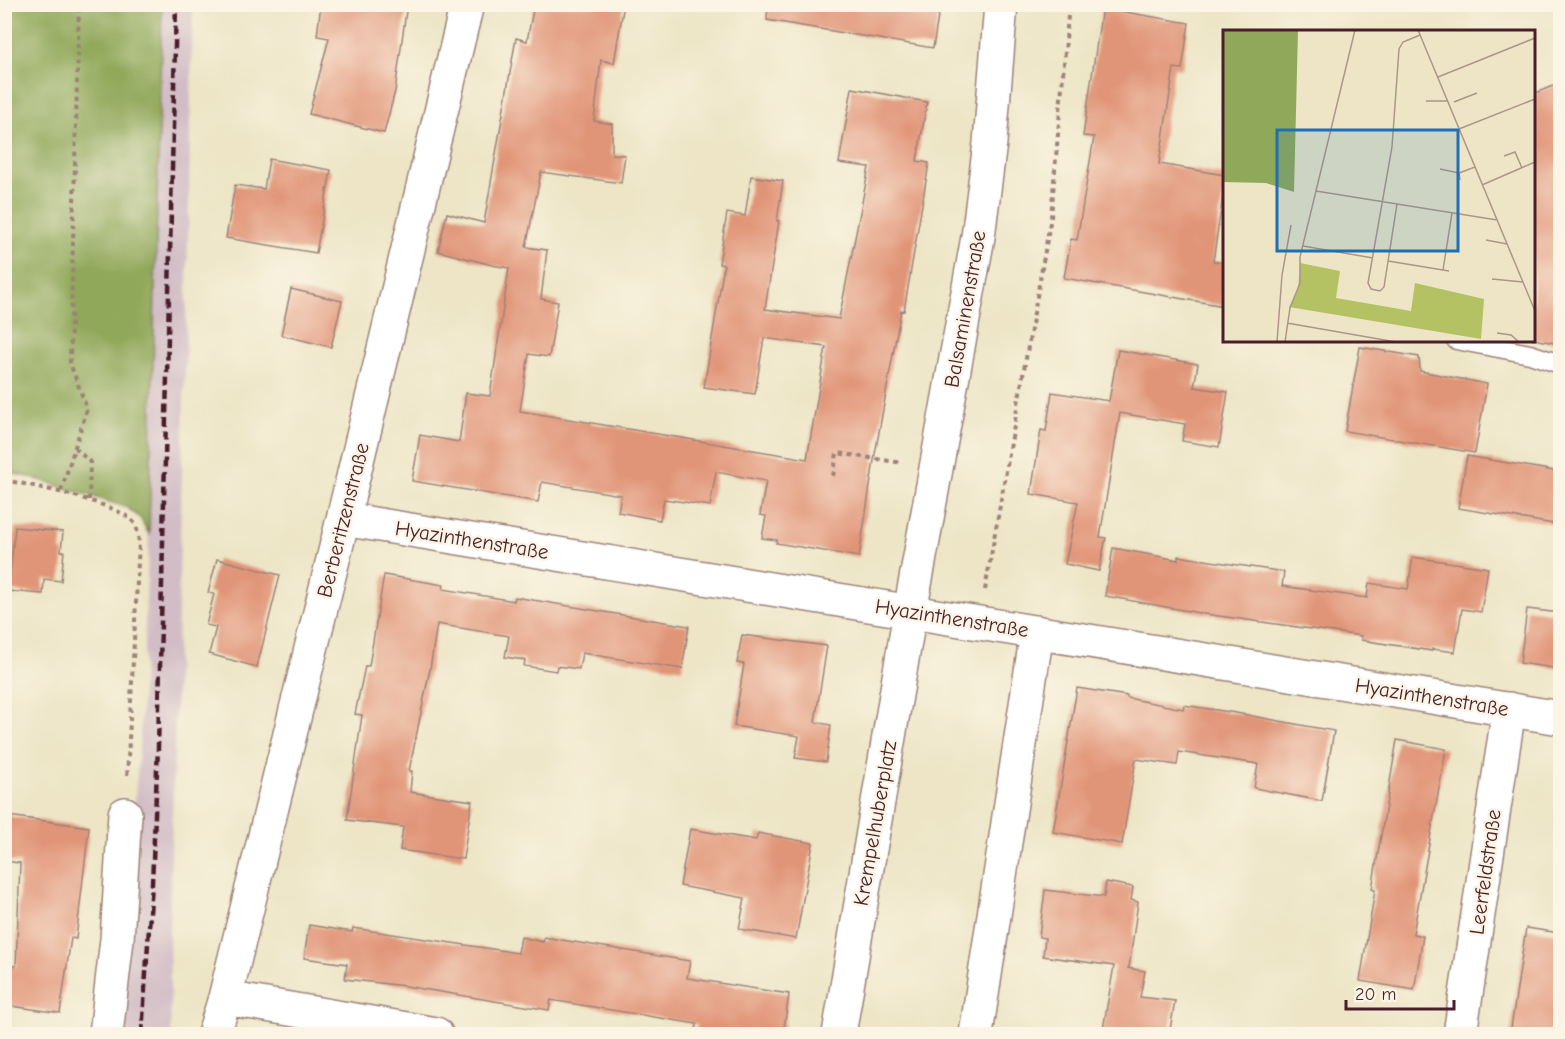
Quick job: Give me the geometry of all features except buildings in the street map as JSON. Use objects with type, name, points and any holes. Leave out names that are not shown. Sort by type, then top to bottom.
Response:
[{"type":"street","name":"Berberitzenstraße","points":[[214,1035],[343,519],[467,4]]},
{"type":"street","name":"Balsaminenstraße","points":[[910,612],[978,237],[990,143],[1001,4]]},
{"type":"street","name":"Hyazinthenstraße","points":[[343,519],[1560,718]]},
{"type":"street","name":"Krempelhuberplatz","points":[[840,1035],[910,612]]},
{"type":"street","points":[[976,1035],[1037,632]]},
{"type":"street","name":"Leerfeldstraße","points":[[1460,1035],[1509,709]]},
{"type":"street","points":[[106,1035],[117,939],[125,814]]},
{"type":"street","points":[[225,998],[436,1035]]},
{"type":"lane","points":[[1467,342],[1530,354],[1560,364]]},
{"type":"path","points":[[61,491],[87,409],[70,363],[79,4]]},
{"type":"path","points":[[979,623],[1051,217],[1069,4]]},
{"type":"path","points":[[75,448],[90,462],[89,502]]},
{"type":"path","points":[[833,476],[837,453],[936,468]]},
{"type":"path","points":[[4,480],[61,491],[118,511],[135,524],[139,543],[125,814]]},
{"type":"shaded area","points":[[162,5],[193,5],[169,930],[171,1034],[116,1034],[140,736],[149,534]]},
{"type":"green space","points":[[4,5],[162,5],[149,534],[140,518],[126,507],[30,477],[5,472]]},
{"type":"railway","points":[[142,1034],[158,748],[176,4]]}]
